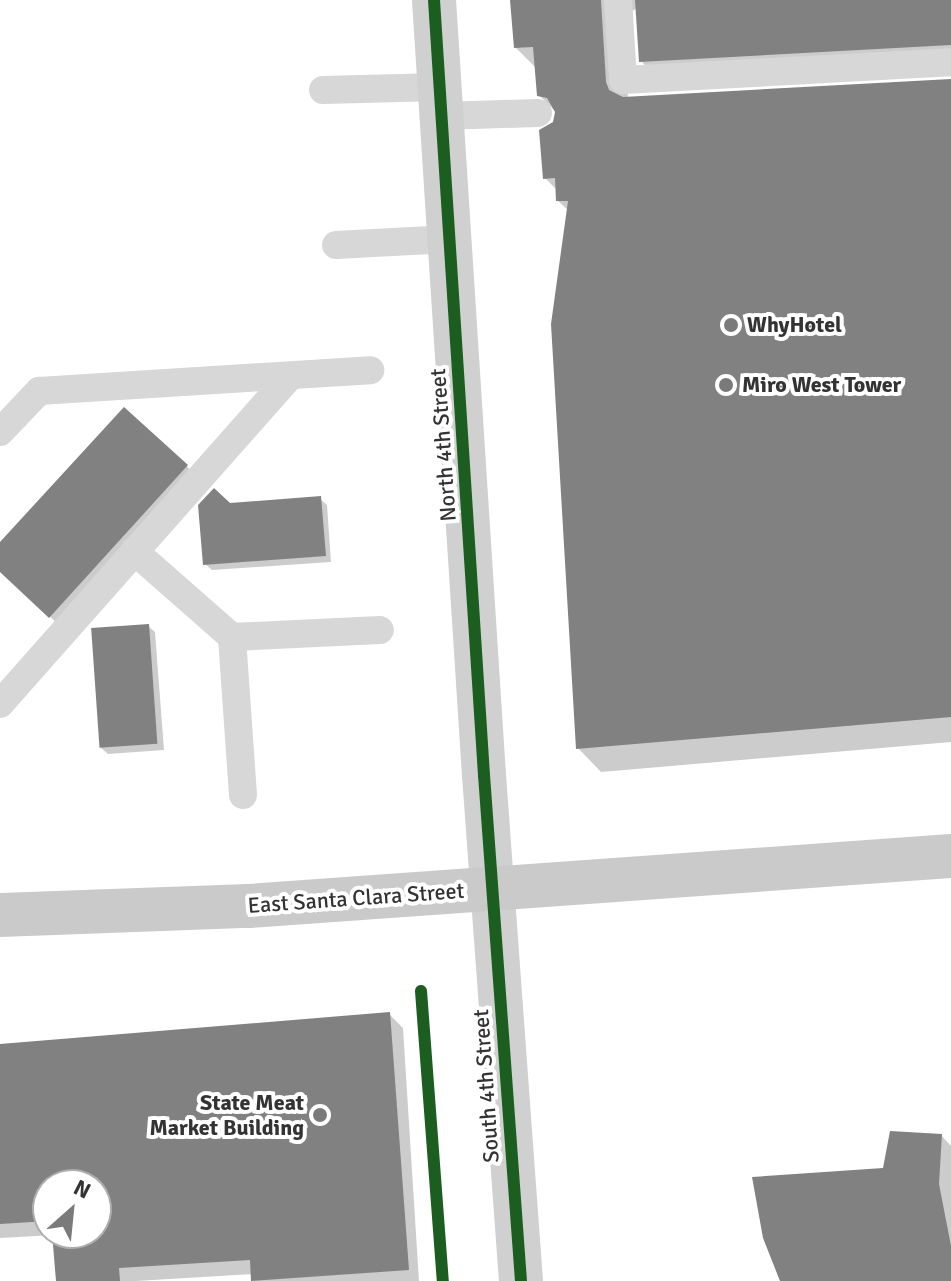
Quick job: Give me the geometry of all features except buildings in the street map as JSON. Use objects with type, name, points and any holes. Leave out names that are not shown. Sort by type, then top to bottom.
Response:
[{"type":"main road","name":"North 4th Street","points":[[434,0],[493,888]]},
{"type":"main road","name":"East Santa Clara Street","points":[[0,915],[249,906],[951,856]]},
{"type":"main road","name":"South 4th Street","points":[[493,888],[521,1281]]},
{"type":"lane","points":[[618,0],[623,80],[951,62]]},
{"type":"lane","points":[[323,90],[538,113]]},
{"type":"lane","points":[[336,245],[450,239]]},
{"type":"lane","points":[[0,432],[39,391],[370,370]]},
{"type":"lane","points":[[0,704],[290,376]]},
{"type":"lane","points":[[134,551],[232,637],[380,630]]},
{"type":"lane","points":[[232,637],[243,795]]},
{"type":"cycle path","points":[[434,0],[484,775],[521,1281]]},
{"type":"cycle path","points":[[421,991],[443,1281]]},
{"type":"place","name":"WhyHotel","points":[[731,325]]},
{"type":"place","name":"Miro West Tower","points":[[726,385]]},
{"type":"place","name":"State Meat Market Building","points":[[320,1115]]}]
